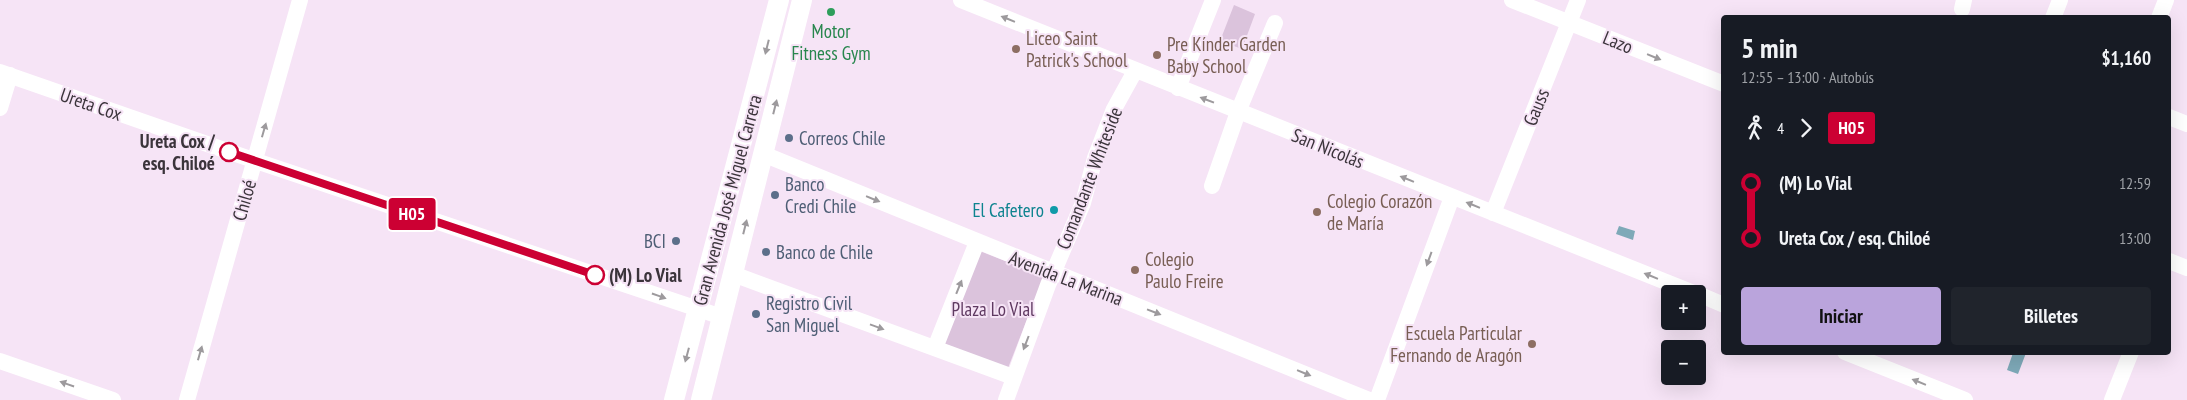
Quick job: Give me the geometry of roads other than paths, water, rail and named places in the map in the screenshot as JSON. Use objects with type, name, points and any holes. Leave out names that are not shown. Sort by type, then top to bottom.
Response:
[{"type":"main road","name":"Gran Avenida José Miguel Carrera","points":[[674,400],[779,0]]},
{"type":"main road","name":"Gran Avenida José Miguel Carrera","points":[[701,400],[802,0]]},
{"type":"street","name":"Chiloé","points":[[187,400],[300,0]]},
{"type":"street","name":"San Nicolás","points":[[961,0],[1674,285]]},
{"type":"street","points":[[1178,88],[1213,0]]},
{"type":"street","name":"Lazo","points":[[1512,0],[1721,83]]},
{"type":"street","name":"Gauss","points":[[1493,213],[1578,0]]},
{"type":"street","points":[[2054,15],[2060,0]]},
{"type":"street","points":[[2160,15],[2166,0]]},
{"type":"street","points":[[1212,186],[1238,112],[1275,23]]},
{"type":"street","name":"Comandante Whiteside","points":[[1006,400],[1053,273],[1083,203],[1095,158],[1114,109],[1135,71]]},
{"type":"street","name":"Ureta Cox","points":[[5,74],[256,161],[699,310],[722,316]]},
{"type":"street","points":[[0,108],[5,74]]},
{"type":"street","points":[[2171,118],[2187,124]]},
{"type":"street","name":"Avenida La Marina","points":[[763,154],[1369,400]]},
{"type":"street","points":[[1377,400],[1452,197]]},
{"type":"street","points":[[935,348],[977,242]]},
{"type":"street","points":[[2171,262],[2187,268]]},
{"type":"street","points":[[733,274],[1013,377]]},
{"type":"street","name":"San Nicolás","points":[[1706,298],[1721,304]]},
{"type":"street","points":[[1852,355],[1965,400]]},
{"type":"street","points":[[2112,400],[2130,355]]},
{"type":"street","points":[[0,361],[113,400]]},
{"type":"water","points":[[1619,226],[1635,231],[1633,240],[1616,234]]},
{"type":"water","points":[[2012,355],[2025,355],[2018,374],[2007,370]]},
{"type":"place","name":"Motor Fitness Gym","points":[[831,12]]},
{"type":"place","name":"Liceo Saint Patrick's School","points":[[1016,49]]},
{"type":"place","name":"Pre Kínder Garden Baby School","points":[[1157,55]]},
{"type":"place","name":"Correos Chile","points":[[789,138]]},
{"type":"place","name":"Ureta Cox / esq. Chiloé","points":[[229,152]]},
{"type":"place","name":"Banco Credi Chile","points":[[775,195]]},
{"type":"place","name":"El Cafetero","points":[[1054,210]]},
{"type":"place","name":"Colegio Corazón de María","points":[[1317,212]]},
{"type":"place","name":"BCI","points":[[676,241]]},
{"type":"place","name":"Banco de Chile","points":[[766,252]]},
{"type":"place","name":"Colegio Paulo Freire","points":[[1135,270]]},
{"type":"place","name":"(M) Lo Vial","points":[[595,275]]},
{"type":"place","name":"Registro Civil San Miguel","points":[[756,314]]},
{"type":"place","name":"Escuela Particular Fernando de Aragón","points":[[1532,344]]},
{"type":"park label","name":"Plaza Lo Vial","points":[[993,309]]}]
